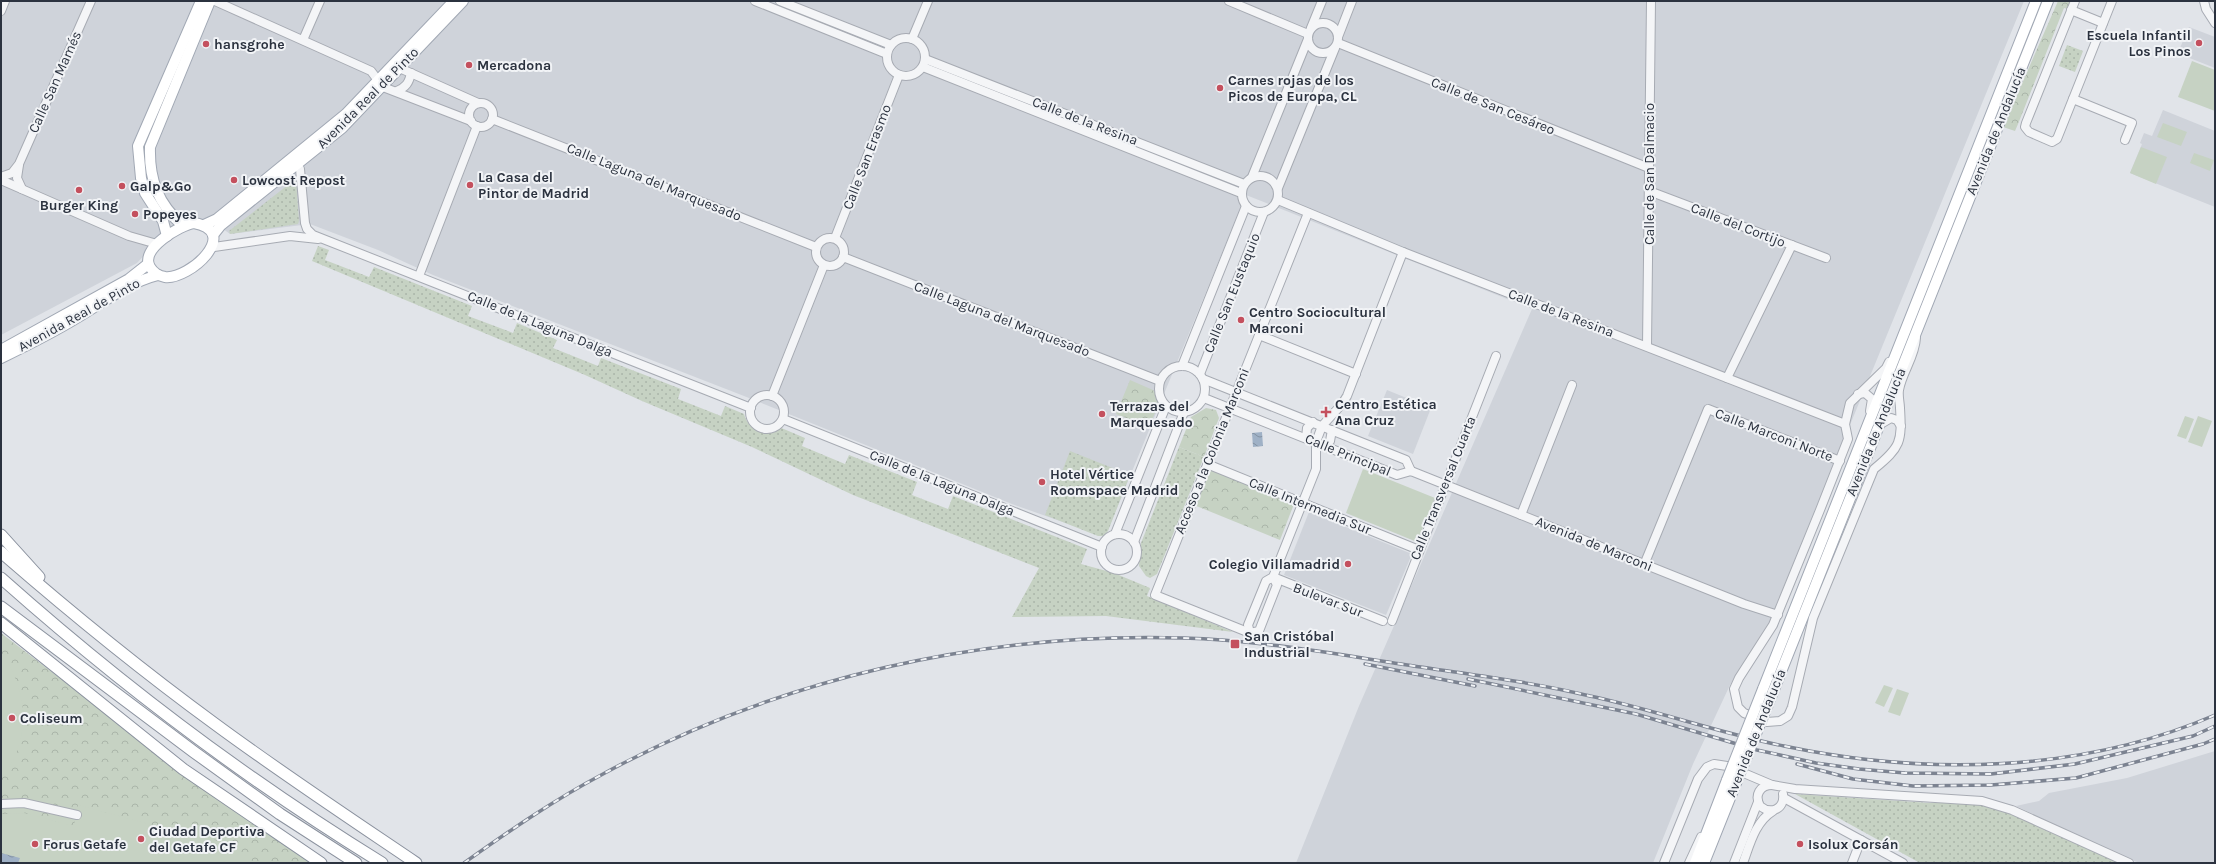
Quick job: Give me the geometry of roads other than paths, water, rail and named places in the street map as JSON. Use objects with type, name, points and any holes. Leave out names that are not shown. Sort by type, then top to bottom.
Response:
[{"type":"highway","points":[[1,536],[88,625]]},
{"type":"highway","points":[[1,552],[88,625],[214,723],[416,863]]},
{"type":"highway","points":[[1,578],[100,662],[198,738],[285,800],[382,863]]},
{"type":"highway","points":[[1,597],[93,675]]},
{"type":"highway","points":[[1,607],[46,642],[275,810],[356,863]]},
{"type":"highway","points":[[1,624],[183,769],[321,863]]},
{"type":"highway","points":[[361,826],[424,863]]},
{"type":"main road","points":[[167,236],[163,221],[145,193],[140,178],[138,146],[201,1]]},
{"type":"main road","points":[[183,226],[170,215],[156,192],[149,168],[150,147],[210,1]]},
{"type":"main road","name":"Avenida Real de Pinto","points":[[397,66],[454,1]]},
{"type":"main road","name":"Avenida Real de Pinto","points":[[213,235],[221,225],[342,128],[397,66],[463,1]]},
{"type":"main road","name":"Avenida de Andalucía","points":[[1768,691],[1854,460],[2036,1]]},
{"type":"main road","name":"Avenida de Andalucía","points":[[1695,863],[1731,781],[1879,425],[2048,1]]},
{"type":"main road","name":"Avenida Real de Pinto","points":[[204,225],[217,219],[304,150],[380,84]]},
{"type":"main road","points":[[194,223],[204,225],[213,235],[214,246],[207,256],[183,272],[172,277],[158,275],[148,261],[157,244],[183,226],[194,223]]},
{"type":"main road","name":"Avenida Real de Pinto","points":[[1,350],[129,279],[148,261]]},
{"type":"main road","name":"Avenida Real de Pinto","points":[[1,358],[71,322],[144,278],[158,275]]},
{"type":"main road","name":"Avenida de Andalucía","points":[[1704,863],[1731,781]]},
{"type":"street","points":[[1,11],[5,1]]},
{"type":"street","name":"Calle San Mamés","points":[[1,179],[12,173],[19,164],[91,1]]},
{"type":"street","points":[[215,1],[371,71],[380,84],[474,124],[489,124],[492,119],[490,107],[485,104],[478,103],[397,66]]},
{"type":"street","points":[[303,40],[320,1]]},
{"type":"street","points":[[754,1],[887,54]]},
{"type":"street","points":[[780,1],[892,45]]},
{"type":"street","points":[[912,39],[928,1]]},
{"type":"street","points":[[1229,1],[1309,34]]},
{"type":"street","points":[[1322,1],[1252,177],[1244,184],[1242,193],[1246,206],[1258,212],[1270,210],[1278,200],[1278,188],[1337,43],[1352,1]]},
{"type":"street","name":"Calle de San Dalmacio","points":[[1647,346],[1651,1]]},
{"type":"street","points":[[2075,1],[2025,127],[2029,132],[2052,142],[2057,139],[2112,1]]},
{"type":"street","points":[[2204,1],[2206,8],[2215,23]]},
{"type":"street","points":[[2072,10],[2103,23]]},
{"type":"street","points":[[1322,23],[1328,24],[1337,31],[1337,43],[1330,52],[1318,53],[1313,50],[1309,34],[1322,23]]},
{"type":"street","points":[[912,39],[923,48],[924,63],[913,75],[899,75],[890,67],[887,54],[892,45],[897,40],[912,39]]},
{"type":"street","name":"Calle de San Cesáreo","points":[[1337,43],[1649,168]]},
{"type":"street","name":"Calle de la Resina","points":[[924,63],[1244,184]]},
{"type":"street","name":"Calle de la Resina","points":[[924,63],[1242,193]]},
{"type":"street","points":[[397,91],[404,88],[410,81],[412,73]]},
{"type":"street","name":"Calle San Erasmo","points":[[835,238],[899,75]]},
{"type":"street","points":[[2073,99],[2132,123],[2125,140]]},
{"type":"street","points":[[419,276],[474,124],[470,111],[478,103]]},
{"type":"street","name":"Calle Laguna del Marquesado","points":[[492,119],[816,247]]},
{"type":"street","name":"Calle San Mamés","points":[[19,164],[17,178],[22,189]]},
{"type":"street","name":"Calle de la Laguna Dalga","points":[[300,169],[307,229],[313,234],[329,242],[419,276],[751,408]]},
{"type":"street","points":[[1252,177],[1260,175],[1268,178],[1275,183],[1278,188]]},
{"type":"street","points":[[1,179],[129,236],[139,242],[146,249],[148,261]]},
{"type":"street","name":"Calle del Cortijo","points":[[1649,191],[1826,258]]},
{"type":"street","name":"Calle de la Resina","points":[[1278,200],[1403,252],[1845,424]]},
{"type":"street","name":"Calle San Eustaquio","points":[[1182,366],[1246,206]]},
{"type":"street","name":"Calle San Eustaquio","points":[[1201,376],[1264,212]]},
{"type":"street","name":"Acceso a la Colonia Marconi","points":[[1250,633],[1155,595],[1308,212]]},
{"type":"street","points":[[129,236],[157,244]]},
{"type":"street","name":"Calle de la Laguna Dalga","points":[[214,246],[290,236],[301,236],[329,242]]},
{"type":"street","points":[[835,238],[843,245],[843,257],[836,265],[824,265],[817,257],[816,247],[822,240],[835,238]]},
{"type":"street","points":[[1727,378],[1792,245]]},
{"type":"street","points":[[1273,577],[1277,585],[1259,631],[1250,633],[1248,625],[1266,581],[1273,577],[1304,503],[1316,469],[1316,442],[1322,426],[1342,404],[1356,374],[1403,252]]},
{"type":"street","name":"Calle Laguna del Marquesado","points":[[843,257],[1160,381]]},
{"type":"street","points":[[772,396],[824,265]]},
{"type":"street","name":"Avenida de Andalucía","points":[[1901,426],[1901,435],[1897,446],[1874,469],[1813,618],[1792,707],[1788,716],[1780,721],[1767,722],[1744,713],[1738,707],[1734,689],[1778,615],[1848,439],[1845,424],[1850,403],[1886,368],[1921,282],[1929,270]]},
{"type":"street","points":[[1901,426],[1899,390],[1915,348],[1916,331]]},
{"type":"street","points":[[1259,335],[1356,374]]},
{"type":"street","name":"Calle Transversal Cuarta","points":[[1392,621],[1496,356]]},
{"type":"street","points":[[1182,366],[1192,368],[1201,376],[1205,392],[1204,398],[1193,410],[1176,412],[1166,406],[1160,397],[1160,381],[1169,370],[1182,366]]},
{"type":"street","name":"Calle Principal","points":[[1201,376],[1236,392],[1406,460],[1411,472],[1398,474],[1204,398]]},
{"type":"street","points":[[1521,515],[1572,385]]},
{"type":"street","name":"Avenida de Andalucía","points":[[1854,460],[1855,447],[1870,410],[1872,400],[1865,393],[1858,394]]},
{"type":"street","points":[[767,395],[772,396],[777,399],[783,408],[782,419],[780,423],[770,428],[760,427],[752,419],[751,408],[756,399],[767,395]]},
{"type":"street","points":[[1115,534],[1166,406]]},
{"type":"street","name":"Calle Marconi Norte","points":[[1644,564],[1708,410],[1840,461]]},
{"type":"street","points":[[1134,542],[1184,412]]},
{"type":"street","points":[[1879,425],[1891,418],[1896,420],[1901,426]]},
{"type":"street","name":"Calle de la Laguna Dalga","points":[[782,419],[1102,547]]},
{"type":"street","points":[[1306,438],[1307,428],[1312,422]]},
{"type":"street","points":[[1325,446],[1330,440],[1332,430]]},
{"type":"street","name":"Calle Intermedia Sur","points":[[1207,464],[1414,548]]},
{"type":"street","name":"Avenida de Marconi","points":[[1411,472],[1778,615]]},
{"type":"street","points":[[1115,534],[1126,535],[1134,542],[1137,548],[1135,561],[1126,568],[1119,570],[1107,564],[1102,557],[1102,547],[1109,537],[1115,534]]},
{"type":"street","name":"Bulevar Sur","points":[[1273,577],[1383,621]]},
{"type":"street","points":[[1664,863],[1698,778],[1707,767],[1714,764],[1727,766],[1774,785],[1795,789],[1982,801],[2012,810],[2129,863]]},
{"type":"street","points":[[1745,774],[1760,790]]},
{"type":"street","points":[[1689,863],[1731,781]]},
{"type":"street","points":[[1734,863],[1758,802],[1760,790],[1763,787],[1774,785]]},
{"type":"street","points":[[1774,785],[1784,796],[1802,808],[1902,863]]},
{"type":"street","points":[[1743,863],[1758,826],[1767,815],[1776,809],[1784,796],[1795,789]]},
{"type":"street","points":[[1758,802],[1764,809],[1802,808]]},
{"type":"street","points":[[1,804],[24,803],[77,815]]},
{"type":"street","points":[[1852,863],[1861,840]]},
{"type":"water","points":[[1262,432],[1263,446],[1253,447],[1252,433]]},
{"type":"water","points":[[1,853],[20,858],[18,863],[1,863]]},
{"type":"railway","points":[[464,863],[532,816],[603,774],[670,740],[740,711],[811,687],[884,668],[958,653],[1033,643],[1108,638],[1183,638],[1238,641],[1292,648],[1543,686],[1639,708],[1760,741],[1838,756],[1892,762],[1947,765],[2002,764],[2057,758],[2111,749],[2164,734],[2215,715]]},
{"type":"railway","points":[[1365,664],[1475,686]]},
{"type":"railway","points":[[1468,679],[1636,714],[1757,750],[1816,763],[1905,773],[1991,774],[2075,764],[2193,736],[2215,726]]},
{"type":"railway","points":[[1797,764],[1853,779],[1913,786],[1991,785],[2076,778],[2203,744],[2215,739]]},
{"type":"place","name":"Escuela Infantil Los Pinos","points":[[2199,43]]},
{"type":"place","name":"hansgrohe","points":[[206,44]]},
{"type":"place","name":"Mercadona","points":[[469,65]]},
{"type":"place","name":"Carnes rojas de los Picos de Europa, CL","points":[[1220,88]]},
{"type":"place","name":"Lowcost Repost","points":[[234,180]]},
{"type":"place","name":"La Casa del Pintor de Madrid","points":[[470,185]]},
{"type":"place","name":"Galp&Go","points":[[122,186]]},
{"type":"place","name":"Burger King","points":[[79,190]]},
{"type":"place","name":"Popeyes","points":[[135,214]]},
{"type":"place","name":"Centro Sociocultural Marconi","points":[[1241,320]]},
{"type":"place","name":"Centro Estética Ana Cruz","points":[[1326,412]]},
{"type":"place","name":"Terrazas del Marquesado","points":[[1102,414]]},
{"type":"place","name":"Hotel Vértice Roomspace Madrid","points":[[1042,482]]},
{"type":"place","name":"Colegio Villamadrid","points":[[1348,564]]},
{"type":"place","name":"San Cristóbal Industrial","points":[[1235,644]]},
{"type":"place","name":"Coliseum","points":[[12,718]]},
{"type":"place","name":"Ciudad Deportiva del Getafe CF","points":[[141,839]]},
{"type":"place","name":"Forus Getafe","points":[[35,844]]},
{"type":"place","name":"Isolux Corsán","points":[[1800,844]]}]
